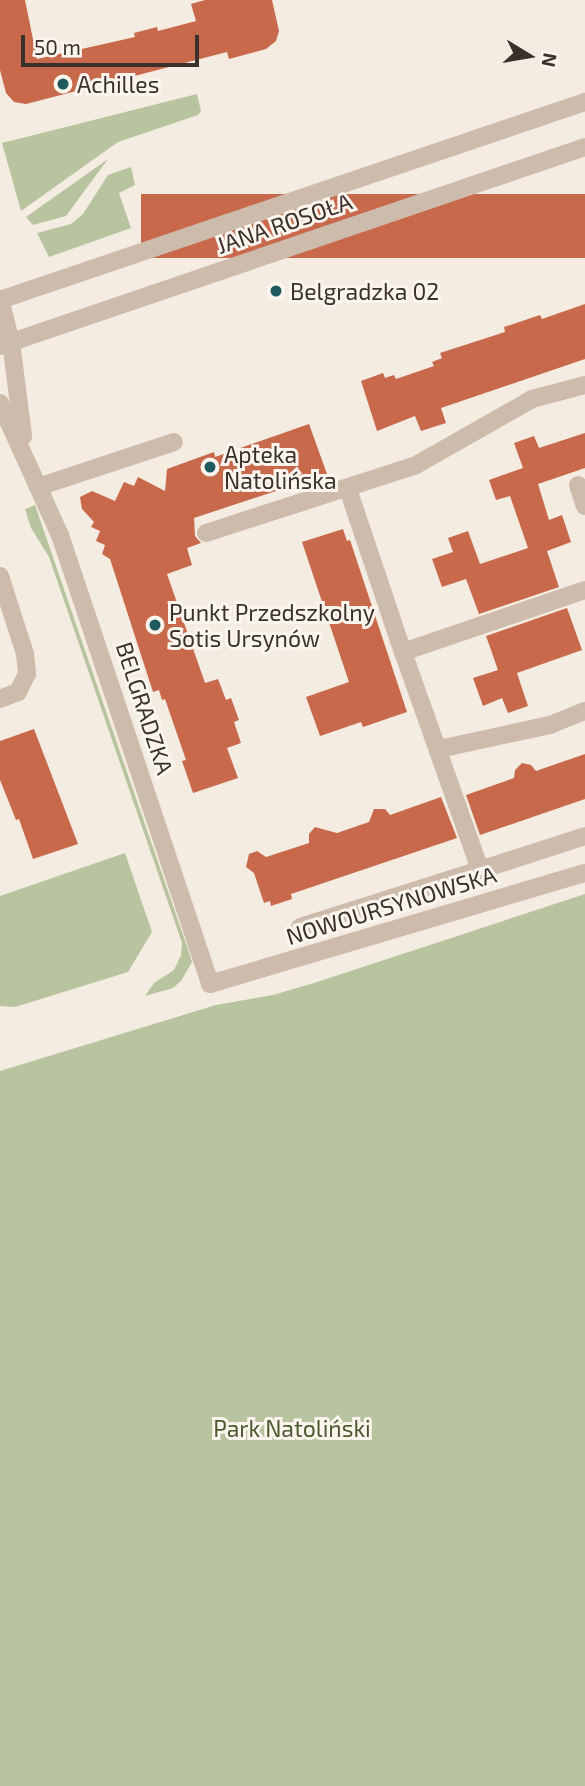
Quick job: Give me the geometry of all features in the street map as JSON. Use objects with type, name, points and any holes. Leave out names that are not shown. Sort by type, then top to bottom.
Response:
[{"type":"street","name":"JANA ROSOŁA","points":[[0,300],[585,102]]},
{"type":"street","name":"JANA ROSOŁA","points":[[5,344],[585,147]]},
{"type":"street","name":"BELGRADZKA","points":[[0,300],[5,344],[25,451]]},
{"type":"street","points":[[206,533],[416,465],[532,399],[585,385]]},
{"type":"street","name":"BELGRADZKA","points":[[0,403],[25,451],[38,487],[61,535],[210,984]]},
{"type":"street","points":[[38,487],[174,442]]},
{"type":"street","points":[[578,485],[585,506]]},
{"type":"street","points":[[348,489],[480,870]]},
{"type":"street","points":[[0,576],[25,654],[27,674],[18,692],[0,699]]},
{"type":"street","points":[[403,652],[585,590]]},
{"type":"street","points":[[439,749],[550,725],[585,711]]},
{"type":"street","points":[[300,927],[585,836]]},
{"type":"street","name":"NOWOURSYNOWSKA","points":[[210,984],[585,873]]},
{"type":"green space","points":[[197,94],[201,111],[198,115],[118,142],[21,211],[2,143]]},
{"type":"green space","points":[[108,159],[66,216],[33,225],[26,217]]},
{"type":"green space","points":[[131,167],[135,185],[119,193],[131,228],[49,257],[37,233],[71,224],[83,214],[108,175]]},
{"type":"green space","points":[[35,505],[192,962],[181,981],[173,988],[145,996],[154,983],[174,970],[181,955],[182,943],[49,557],[31,528],[25,509]]},
{"type":"green space","points":[[125,853],[152,932],[128,972],[15,1007],[0,1006],[0,896]]},
{"type":"green space","name":"Park Natoliński","points":[[585,894],[585,1786],[0,1786],[0,1071],[216,1005],[273,995],[314,983]]},
{"type":"building","points":[[0,0],[25,0],[37,59],[135,37],[134,33],[157,27],[158,31],[196,21],[191,4],[205,0],[272,0],[279,31],[276,41],[266,49],[229,59],[227,52],[26,104],[14,102],[6,93],[0,70]]},
{"type":"building","points":[[141,194],[585,194],[585,258],[141,258]]},
{"type":"building","points":[[585,304],[585,359],[441,408],[446,423],[421,431],[415,416],[377,431],[361,381],[383,373],[385,378],[394,375],[396,379],[434,366],[432,362],[442,358],[440,353],[505,332],[504,327],[540,315],[542,319]]},
{"type":"building","points":[[309,424],[327,474],[194,518],[195,536],[201,543],[187,548],[192,565],[167,574],[205,683],[218,679],[226,700],[231,698],[239,720],[234,722],[241,743],[227,748],[238,778],[193,793],[182,761],[186,760],[165,699],[162,700],[159,690],[153,692],[110,559],[102,554],[105,545],[96,541],[100,531],[91,527],[94,522],[82,509],[80,497],[92,491],[115,501],[124,482],[134,486],[138,477],[165,491],[167,469],[214,452],[215,457]]},
{"type":"building","points":[[585,433],[585,468],[538,484],[549,520],[562,515],[571,542],[547,551],[559,587],[479,614],[466,579],[442,587],[432,559],[453,552],[448,538],[468,531],[480,564],[528,548],[510,496],[496,500],[489,480],[523,468],[514,443],[534,436],[539,448]]},
{"type":"building","points":[[343,529],[347,541],[350,540],[407,712],[363,727],[361,722],[320,736],[306,697],[349,682],[302,542]]},
{"type":"building","points":[[567,608],[582,650],[517,673],[528,706],[508,713],[502,698],[483,706],[473,678],[498,670],[486,636]]},
{"type":"building","points":[[34,729],[78,844],[33,859],[19,819],[16,820],[0,780],[0,741]]},
{"type":"building","points":[[585,754],[585,799],[480,835],[466,795],[514,778],[515,770],[522,763],[531,765],[536,771]]},
{"type":"building","points":[[441,797],[457,838],[291,894],[292,899],[271,906],[270,901],[264,903],[254,873],[246,867],[249,854],[257,851],[266,857],[309,843],[309,834],[315,827],[337,833],[369,822],[374,809],[385,809],[390,815]]},
{"type":"place","name":"Achilles","points":[[63,84]]},
{"type":"place","name":"Belgradzka 02","points":[[276,291]]},
{"type":"place","name":"Apteka Natolińska","points":[[210,467]]},
{"type":"place","name":"Punkt Przedszkolny Sotis Ursynów","points":[[155,625]]}]
